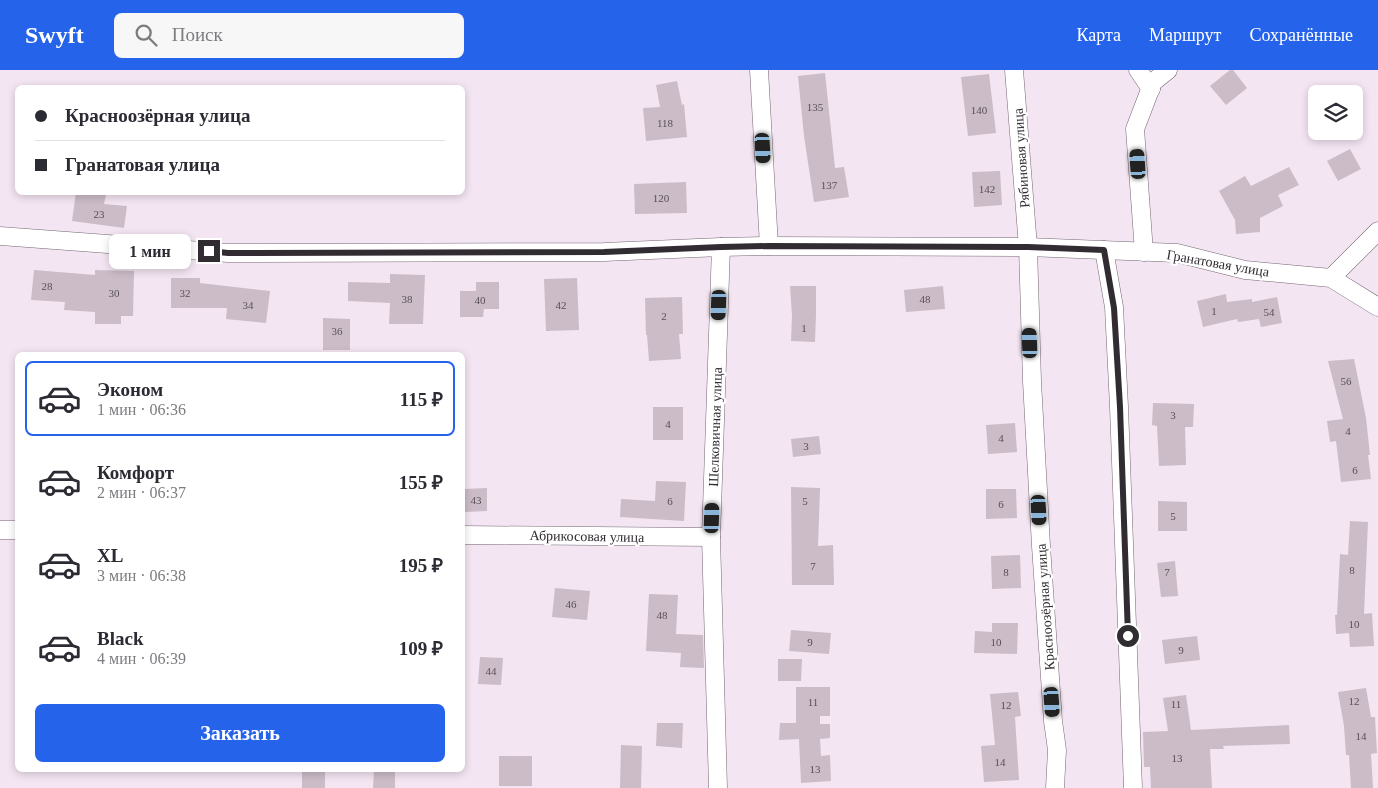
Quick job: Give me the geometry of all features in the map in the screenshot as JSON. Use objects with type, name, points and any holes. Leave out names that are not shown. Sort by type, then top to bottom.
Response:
[{"type":"street","points":[[759,70],[768,246]]},
{"type":"street","name":"Рябиновая улица","points":[[1014,70],[1028,247]]},
{"type":"street","points":[[1138,70],[1151,89]]},
{"type":"street","points":[[1144,252],[1135,129],[1153,82],[1168,70]]},
{"type":"street","points":[[1331,278],[1378,231]]},
{"type":"street","name":"Гранатовая улица","points":[[0,236],[228,253],[604,252],[768,246],[1028,247],[1144,252],[1177,254],[1245,270],[1331,278],[1378,307]]},
{"type":"street","name":"Шелковичная улица","points":[[718,788],[711,537],[721,247]]},
{"type":"street","name":"Красноозёрная улица","points":[[1028,247],[1032,381],[1040,527],[1053,721],[1057,750],[1055,788]]},
{"type":"street","points":[[1104,250],[1114,308],[1120,407],[1133,788]]},
{"type":"street","points":[[0,530],[15,530]]},
{"type":"street","name":"Абрикосовая улица","points":[[465,535],[711,537]]},
{"type":"building","points":[[1230,70],[1233,70],[1247,88],[1226,105],[1210,86]]},
{"type":"building","points":[[825,73],[835,168],[844,167],[849,197],[814,202],[804,136],[798,76]]},
{"type":"building","points":[[989,74],[996,133],[968,136],[961,77]]},
{"type":"building","points":[[677,81],[682,105],[684,104],[687,137],[646,141],[643,108],[660,107],[656,85]]},
{"type":"building","points":[[1350,149],[1361,169],[1338,181],[1327,161]]},
{"type":"building","points":[[1289,167],[1299,185],[1278,195],[1283,206],[1260,218],[1260,232],[1236,234],[1235,220],[1219,191],[1245,176],[1251,186]]},
{"type":"building","points":[[1000,171],[1002,205],[974,207],[972,172]]},
{"type":"building","points":[[686,182],[687,213],[635,214],[634,184]]},
{"type":"building","points":[[76,195],[106,195],[104,204],[127,206],[124,228],[72,221]]},
{"type":"building","points":[[34,270],[95,275],[95,270],[134,271],[133,316],[121,316],[121,324],[95,324],[95,312],[64,310],[65,302],[31,300]]},
{"type":"building","points":[[390,274],[425,275],[423,324],[389,324],[390,303],[348,301],[348,282],[390,283]]},
{"type":"building","points":[[171,278],[200,278],[200,283],[270,291],[266,323],[226,319],[227,308],[171,308]]},
{"type":"building","points":[[577,278],[579,330],[546,331],[544,279]]},
{"type":"building","points":[[476,282],[499,282],[499,309],[484,309],[483,317],[460,317],[460,291],[476,291]]},
{"type":"building","points":[[790,286],[816,286],[815,342],[791,341]]},
{"type":"building","points":[[943,286],[945,309],[906,312],[904,290]]},
{"type":"building","points":[[1226,294],[1227,302],[1252,299],[1252,302],[1277,297],[1282,323],[1261,327],[1259,319],[1238,322],[1237,319],[1203,327],[1197,301]]},
{"type":"building","points":[[682,297],[683,334],[679,334],[681,359],[649,361],[645,298]]},
{"type":"building","points":[[323,318],[350,319],[350,350],[323,350]]},
{"type":"building","points":[[1354,359],[1366,418],[1371,479],[1341,482],[1336,441],[1330,442],[1327,421],[1343,419],[1328,361]]},
{"type":"building","points":[[1153,403],[1194,404],[1193,427],[1185,427],[1186,465],[1159,466],[1157,426],[1152,425]]},
{"type":"building","points":[[653,407],[683,407],[683,440],[653,440]]},
{"type":"building","points":[[1015,423],[1017,452],[988,454],[986,425]]},
{"type":"building","points":[[819,436],[821,454],[793,457],[791,439]]},
{"type":"building","points":[[656,481],[686,482],[684,521],[620,517],[621,499],[655,501]]},
{"type":"building","points":[[791,487],[820,488],[818,546],[833,545],[834,585],[792,585]]},
{"type":"building","points":[[487,488],[487,511],[465,512],[465,489]]},
{"type":"building","points":[[986,489],[1016,489],[1017,518],[986,519]]},
{"type":"building","points":[[1158,501],[1187,502],[1187,531],[1158,531]]},
{"type":"building","points":[[1350,521],[1368,522],[1364,614],[1372,613],[1374,646],[1350,647],[1349,633],[1336,634],[1335,615],[1337,615],[1340,554],[1348,555]]},
{"type":"building","points":[[1020,555],[1021,588],[992,589],[991,556]]},
{"type":"building","points":[[1175,561],[1178,596],[1161,597],[1157,563]]},
{"type":"building","points":[[555,588],[590,591],[587,620],[552,617]]},
{"type":"building","points":[[649,594],[678,595],[676,634],[703,635],[704,668],[680,667],[681,653],[646,651]]},
{"type":"building","points":[[992,623],[1018,623],[1017,654],[974,653],[975,631],[992,632]]},
{"type":"building","points":[[791,630],[831,633],[829,654],[789,651]]},
{"type":"building","points":[[1197,636],[1200,660],[1165,664],[1162,640]]},
{"type":"building","points":[[480,657],[503,658],[501,685],[478,684]]},
{"type":"building","points":[[778,659],[802,659],[801,681],[778,681]]},
{"type":"building","points":[[796,687],[830,687],[830,716],[820,716],[820,724],[830,724],[830,738],[820,739],[821,756],[830,755],[831,781],[801,783],[799,739],[779,740],[780,723],[796,723]]},
{"type":"building","points":[[1366,688],[1371,717],[1375,717],[1377,753],[1371,754],[1373,788],[1351,788],[1349,755],[1346,755],[1344,726],[1338,692]]},
{"type":"building","points":[[1018,692],[1021,716],[1015,717],[1019,780],[984,782],[981,746],[995,745],[990,694]]},
{"type":"building","points":[[1186,695],[1191,730],[1289,725],[1290,744],[1223,746],[1224,749],[1210,749],[1212,788],[1151,788],[1150,767],[1144,767],[1143,732],[1168,731],[1163,698]]},
{"type":"building","points":[[657,723],[683,723],[682,748],[656,746]]},
{"type":"building","points":[[621,745],[642,746],[641,788],[620,788]]},
{"type":"building","points":[[499,756],[532,756],[532,786],[499,786]]},
{"type":"building","points":[[302,772],[325,772],[325,788],[302,788]]},
{"type":"building","points":[[374,772],[395,772],[395,788],[373,788]]},
{"type":"route","points":[[209,251],[228,253],[604,252],[768,246],[1028,247],[1104,250],[1114,308],[1120,407],[1128,636]]}]
